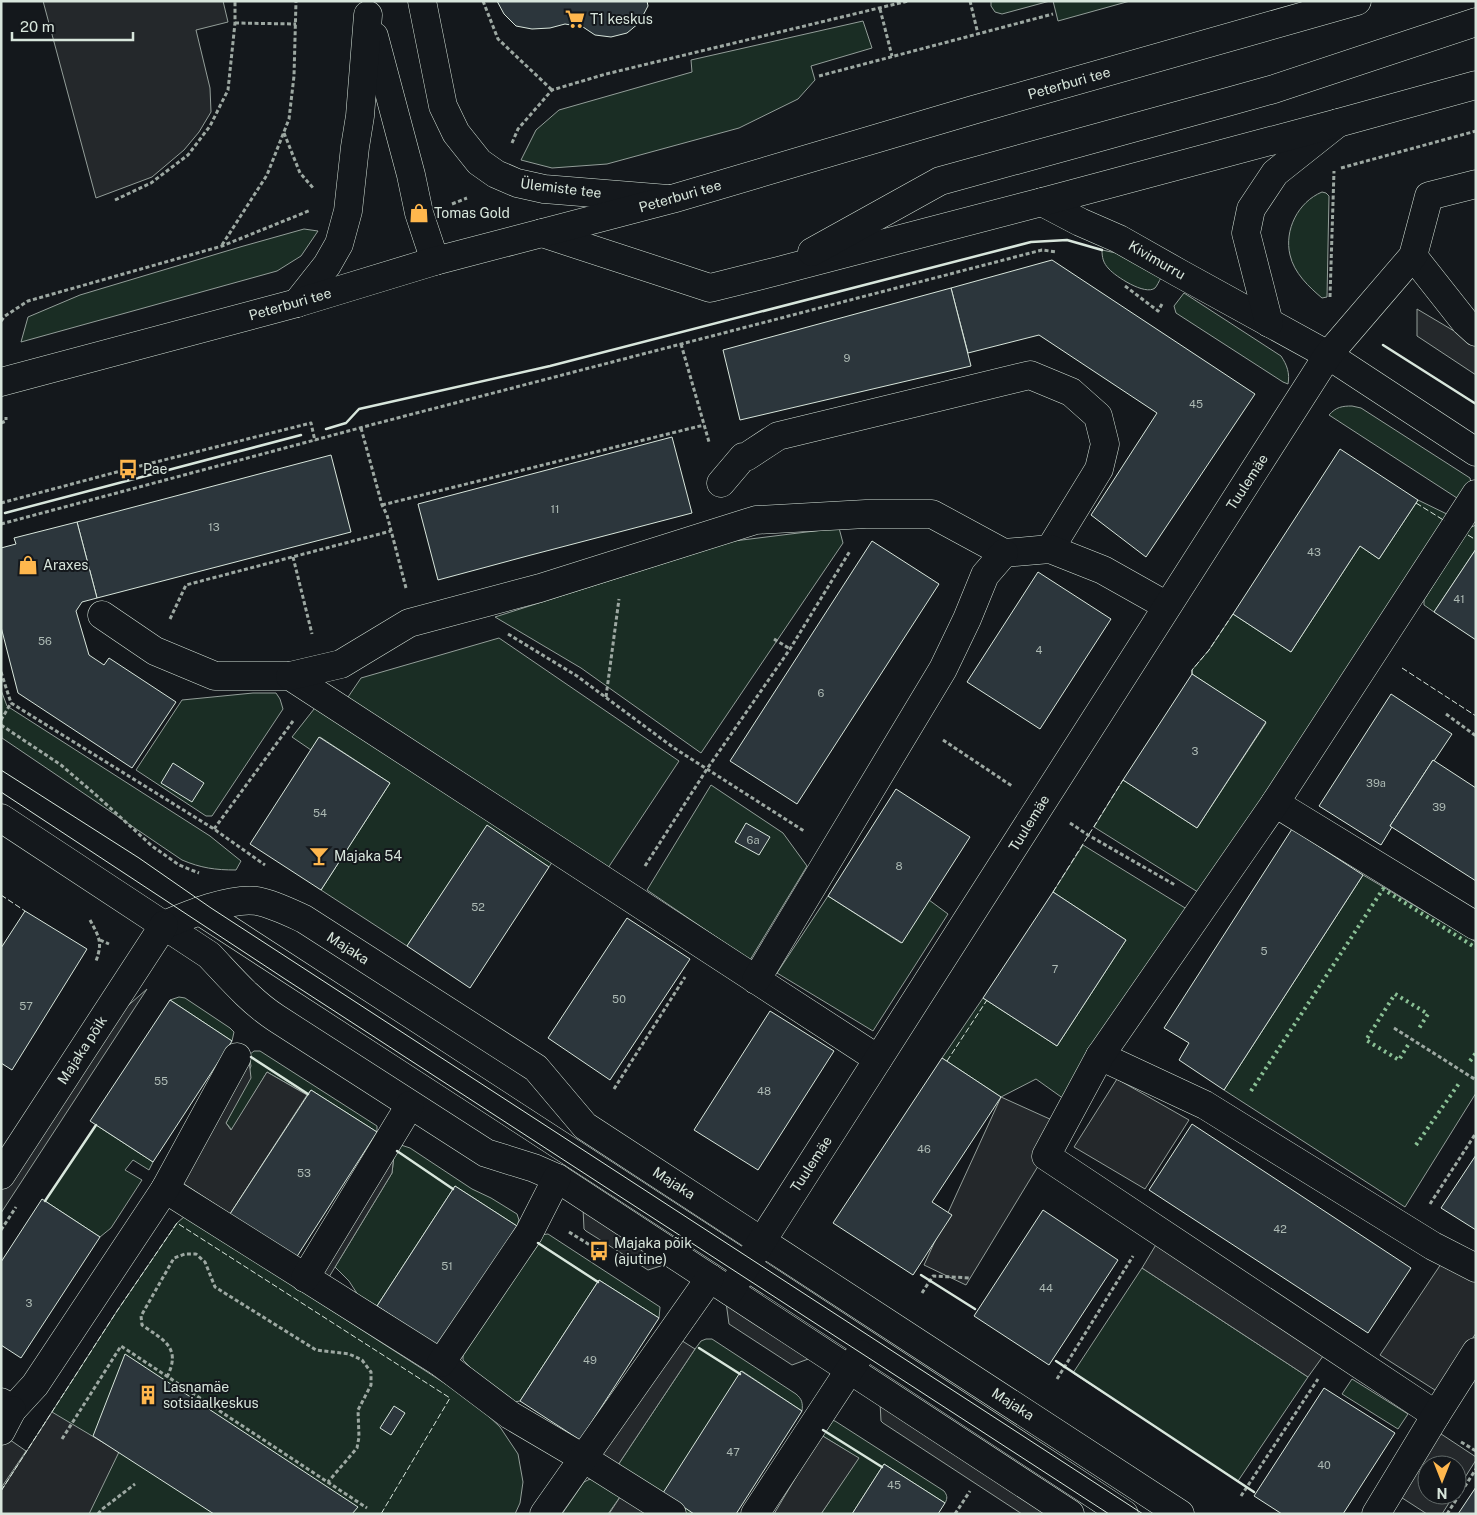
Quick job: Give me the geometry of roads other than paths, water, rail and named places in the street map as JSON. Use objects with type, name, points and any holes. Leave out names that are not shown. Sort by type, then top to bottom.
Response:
[{"type":"main road","name":"Ülemiste tee","points":[[422,1],[443,106],[456,133],[479,162],[496,174],[517,183],[544,189],[672,199]]},
{"type":"main road","name":"Peterburi tee","points":[[1,382],[297,303],[435,261],[672,199],[973,110],[1357,1]]},
{"type":"main road","points":[[297,303],[327,265],[339,244],[338,208],[355,148],[360,116],[367,8]]},
{"type":"main road","points":[[367,8],[411,174],[419,213],[435,261]]},
{"type":"main road","points":[[778,271],[940,181],[1231,102],[1476,22]]},
{"type":"main road","points":[[542,233],[710,288],[1042,202],[1476,84]]},
{"type":"main road","points":[[1269,323],[1246,233],[1252,209],[1275,173],[1338,123]]},
{"type":"main road","points":[[1476,184],[1429,196],[1413,256],[1465,322],[1476,332]]},
{"type":"main road","name":"Kivimurru","points":[[1042,202],[1080,222],[1120,239],[1328,355],[1476,452]]},
{"type":"main road","name":"Tuulemäe","points":[[544,1514],[583,1458],[720,1284],[746,1266],[1328,355],[1413,256]]},
{"type":"main road","points":[[721,483],[743,457],[746,457],[778,436],[1030,376],[1071,392],[1098,416],[1105,444],[1100,470],[1050,549]]},
{"type":"main road","points":[[1436,1414],[1046,1156],[1100,1056],[1275,803],[1476,494]]},
{"type":"main road","points":[[318,681],[409,623],[540,588],[756,520],[872,514],[932,514],[1004,553],[1050,549],[1102,570],[1167,606]]},
{"type":"main road","points":[[756,980],[947,661],[985,575],[1004,553]]},
{"type":"main road","points":[[102,615],[155,651],[215,676],[290,676],[318,681],[626,895],[878,1059]]},
{"type":"main road","points":[[1275,803],[1476,926]]},
{"type":"main road","points":[[1,818],[209,954],[237,985],[264,1010],[486,1153],[534,1168],[556,1178],[1070,1514]]},
{"type":"main road","name":"Majaka","points":[[164,925],[200,911],[234,902],[256,901],[283,909],[304,919],[536,1068],[585,1126],[883,1319],[1168,1510]]},
{"type":"main road","points":[[200,911],[1124,1514]]},
{"type":"main road","name":"Majaka põik","points":[[1,1175],[164,925]]},
{"type":"main road","points":[[1100,1056],[1205,1105],[1411,1233],[1476,1268]]},
{"type":"main road","points":[[5,1415],[35,1385],[165,1189],[237,1057]]},
{"type":"main road","points":[[305,1278],[410,1105]]},
{"type":"main road","points":[[441,1363],[529,1233],[556,1178]]},
{"type":"main road","points":[[165,1189],[441,1363],[510,1414],[672,1514]]},
{"type":"main road","points":[[755,1514],[883,1319]]},
{"type":"main road","points":[[1376,1514],[1476,1352]]},
{"type":"tram line","points":[[1,770],[139,858],[211,908],[1143,1514]]},
{"type":"tram line","points":[[1,792],[285,979],[1109,1514]]},
{"type":"place","name":"T1 keskus","points":[[575,19]]},
{"type":"place","name":"Tomas Gold","points":[[419,213]]},
{"type":"place","name":"Pae","points":[[128,469]]},
{"type":"place","name":"Araxes","points":[[28,565]]},
{"type":"place","name":"Majaka 54","points":[[319,856]]},
{"type":"place","name":"Majaka põik (ajutine)","points":[[599,1251]]},
{"type":"place","name":"Lasnamäe sotsiaalkeskus","points":[[148,1395]]}]
